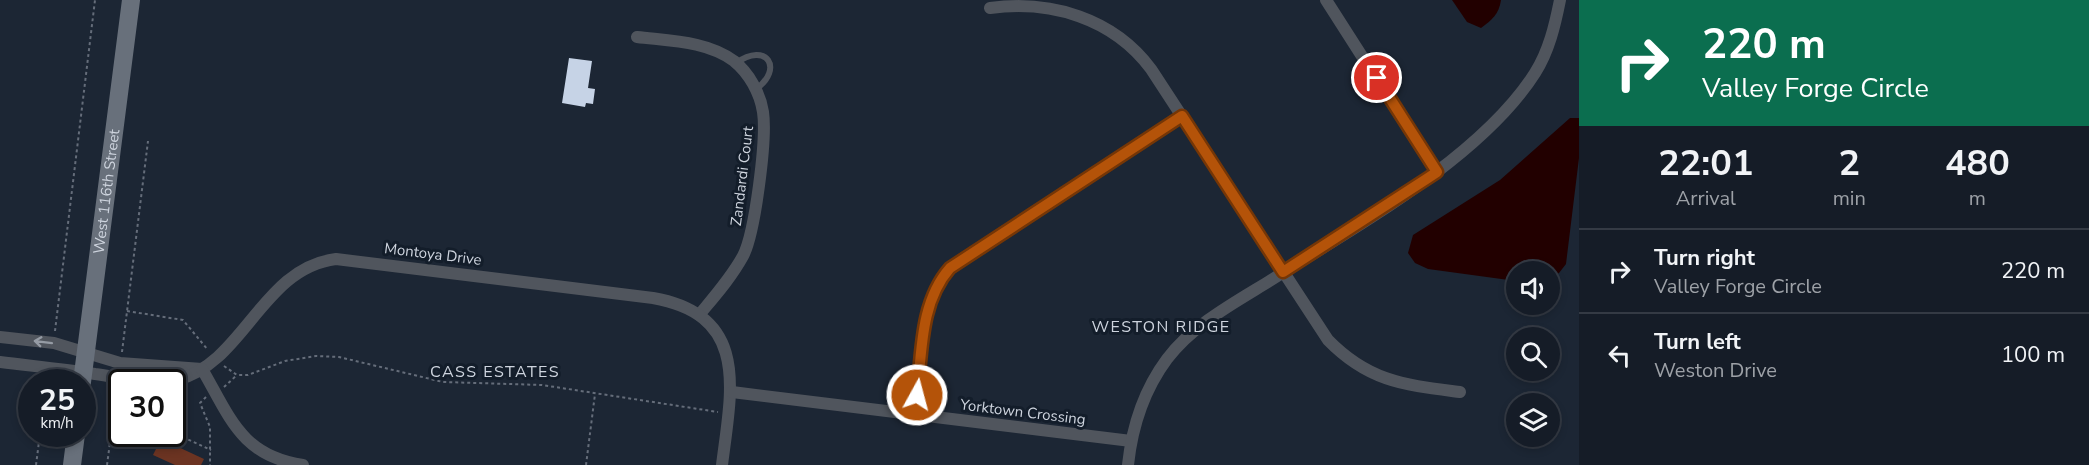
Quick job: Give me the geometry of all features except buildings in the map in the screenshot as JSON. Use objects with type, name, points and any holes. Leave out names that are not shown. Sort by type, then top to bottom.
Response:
[{"type":"main road","name":"West 116th Street","points":[[84,369],[131,0]]},
{"type":"main road","points":[[72,465],[74,447]]},
{"type":"street","points":[[1326,0],[1437,172]]},
{"type":"street","points":[[1128,465],[1131,441],[1144,400],[1167,360],[1179,346],[1207,321],[1437,172],[1505,113],[1537,71],[1548,46],[1560,0]]},
{"type":"street","points":[[990,8],[1012,2],[1036,2],[1060,6],[1092,18],[1121,38],[1143,57],[1318,328],[1353,363],[1376,376],[1395,383],[1460,392]]},
{"type":"street","name":"Zandardi Court","points":[[638,37],[702,46],[736,63],[756,89],[763,114],[764,133],[750,237],[736,267],[699,315]]},
{"type":"street","points":[[915,414],[930,304],[938,284],[950,268],[1182,116]]},
{"type":"street","name":"Montoya Drive","points":[[186,376],[202,369],[215,357],[292,276],[310,266],[336,259],[653,298],[675,303],[699,315]]},
{"type":"street","points":[[699,315],[707,322],[725,349],[732,392],[722,465]]},
{"type":"street","points":[[0,337],[54,343],[83,369]]},
{"type":"street","points":[[0,362],[74,369]]},
{"type":"street","points":[[89,369],[120,363],[202,369],[231,421],[250,444],[272,457],[303,465]]},
{"type":"street","name":"Yorktown Crossing","points":[[732,392],[1131,441]]},
{"type":"lane","points":[[736,63],[757,53],[767,58],[770,68],[768,78],[756,89]]},
{"type":"path","points":[[54,343],[95,0]]},
{"type":"path","points":[[120,363],[148,141]]},
{"type":"path","points":[[127,311],[183,320],[215,357],[237,375],[254,373],[285,361],[328,356],[376,364],[443,382],[528,384],[729,414]]},
{"type":"path","points":[[586,465],[595,394]]},
{"type":"path","points":[[186,438],[211,450]]},
{"type":"path","points":[[36,465],[38,447]]},
{"type":"path","points":[[107,465],[109,447]]},
{"type":"shaded area","points":[[1452,0],[1501,0],[1494,16],[1481,28],[1467,22]]},
{"type":"shaded area","points":[[1570,118],[1579,118],[1579,158],[1566,264],[1560,272],[1560,261],[1506,261],[1506,280],[1428,269],[1415,263],[1408,253],[1413,235],[1500,180]]},
{"type":"shaded area","points":[[157,447],[178,447],[204,459],[201,465],[175,465],[153,455]]},
{"type":"district","name":"WESTON RIDGE","points":[[1161,326]]},
{"type":"district","name":"CASS ESTATES","points":[[495,371]]},
{"type":"route","points":[[917,395],[930,304],[938,284],[950,268],[1182,116],[1283,272],[1437,172],[1377,78]]}]
